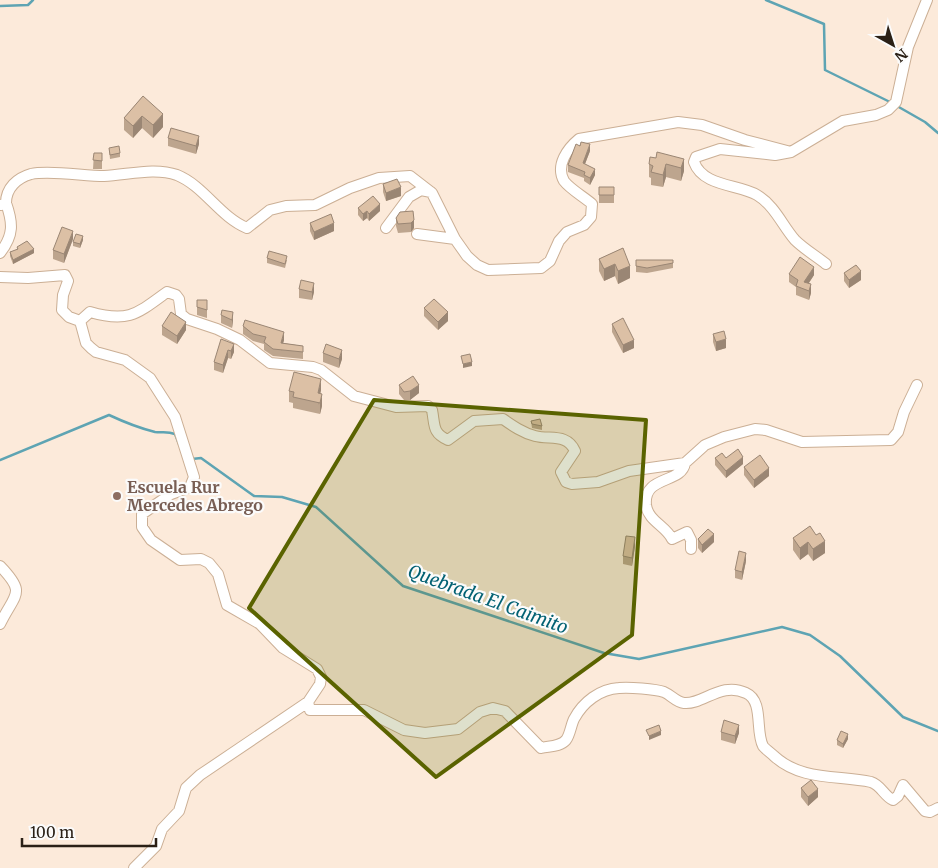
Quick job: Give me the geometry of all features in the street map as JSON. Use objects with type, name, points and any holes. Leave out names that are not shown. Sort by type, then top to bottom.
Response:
[{"type":"street","points":[[826,264],[797,242],[770,206],[759,196],[745,189],[713,181],[696,168],[694,162],[696,157],[720,149],[775,155],[791,152],[843,121],[876,115],[888,110],[896,102],[908,47],[927,0]]},
{"type":"street","points":[[0,253],[9,242],[12,228],[3,204],[6,194],[9,188],[20,179],[32,174],[104,176],[161,171],[188,180],[247,228],[270,210],[286,206],[315,205],[350,188],[379,178],[410,176],[432,193],[455,239],[477,266],[488,270],[541,268],[546,265],[567,232],[584,226],[591,217],[592,204],[564,181],[563,174],[564,156],[569,146],[580,139],[678,122],[702,125],[745,140],[791,152]]},
{"type":"street","points":[[386,228],[409,197],[421,190],[432,193]]},
{"type":"street","points":[[417,234],[455,239]]},
{"type":"street","points":[[0,276],[28,278],[65,275],[68,281],[63,295],[62,310],[69,317],[80,321]]},
{"type":"street","points":[[80,321],[90,312],[119,318],[136,314],[167,292],[171,292],[179,299],[181,314],[187,319],[232,336],[246,344],[270,363],[313,367],[358,397],[396,407],[428,406],[432,410],[434,428],[438,436],[448,440],[474,421],[503,419],[516,428],[535,436],[568,441],[575,450],[573,456],[562,467],[562,477],[566,482],[572,484],[598,482],[629,471],[685,463]]},
{"type":"street","points":[[80,321],[86,343],[91,348],[96,352],[125,360],[150,378],[175,417],[194,477],[190,487],[172,494],[142,514],[142,527],[151,540],[180,560],[201,559],[209,563],[218,574],[227,605],[260,624],[283,648],[316,669],[320,677],[320,684],[308,702],[200,775],[186,788],[179,810],[162,829],[156,846],[134,868]]},
{"type":"street","points":[[691,549],[691,540],[687,532],[672,539],[668,532],[651,516],[647,508],[647,495],[656,484],[679,474],[684,468],[685,463],[705,445],[724,437],[755,430],[766,430],[802,442],[891,440],[898,432],[904,412],[917,385]]},
{"type":"street","points":[[0,566],[15,581],[17,594],[0,624]]},
{"type":"street","points":[[308,702],[310,710],[364,710],[404,730],[425,733],[458,729],[480,712],[493,708],[505,711],[541,748],[557,745],[566,740],[575,717],[588,701],[604,690],[620,688],[665,692],[683,703],[695,702],[709,694],[736,691],[747,693],[754,701],[763,746],[776,758],[794,769],[813,775],[871,782],[877,784],[893,800],[901,793],[900,787],[903,785],[925,811],[930,812],[938,808]]},
{"type":"highlighted area","points":[[374,400],[646,420],[632,635],[436,777],[249,608]]},
{"type":"building","points":[[143,96],[163,114],[153,125],[142,116],[133,126],[124,118]]},
{"type":"building","points":[[171,128],[199,136],[196,146],[168,138]]},
{"type":"building","points":[[581,142],[590,144],[583,163],[595,169],[590,178],[584,175],[585,172],[568,165],[576,144],[580,146]]},
{"type":"building","points":[[119,146],[120,153],[110,155],[109,148]]},
{"type":"building","points":[[657,152],[684,159],[681,168],[666,164],[663,175],[651,172],[653,166],[649,164],[650,157],[656,158]]},
{"type":"building","points":[[94,153],[102,153],[102,161],[93,160]]},
{"type":"building","points":[[397,179],[401,187],[386,193],[383,184]]},
{"type":"building","points":[[599,187],[614,187],[614,195],[599,195]]},
{"type":"building","points":[[373,196],[380,204],[369,214],[367,211],[363,214],[358,208]]},
{"type":"building","points":[[413,211],[414,220],[411,223],[398,224],[396,218],[400,212]]},
{"type":"building","points":[[331,214],[334,223],[314,232],[310,223]]},
{"type":"building","points":[[62,227],[73,231],[64,254],[53,250]]},
{"type":"building","points":[[76,234],[83,236],[80,244],[73,242]]},
{"type":"building","points":[[27,241],[34,249],[13,260],[10,252],[18,249],[17,247]]},
{"type":"building","points":[[623,248],[630,266],[618,271],[615,264],[604,269],[599,259]]},
{"type":"building","points":[[269,251],[287,256],[285,264],[267,258]]},
{"type":"building","points":[[800,257],[814,267],[804,282],[811,284],[809,291],[796,286],[798,280],[789,274]]},
{"type":"building","points":[[636,260],[673,260],[673,263],[647,268],[636,266]]},
{"type":"building","points":[[856,265],[861,271],[849,280],[844,273]]},
{"type":"building","points":[[301,280],[314,283],[312,292],[299,289]]},
{"type":"building","points":[[434,299],[448,312],[438,322],[424,308]]},
{"type":"building","points":[[197,300],[207,300],[207,310],[197,307]]},
{"type":"building","points":[[222,310],[233,312],[232,320],[221,315]]},
{"type":"building","points":[[171,312],[186,322],[177,336],[162,326]]},
{"type":"building","points":[[623,318],[634,340],[623,345],[612,324]]},
{"type":"building","points":[[245,320],[284,332],[281,343],[303,346],[303,352],[273,349],[264,342],[266,337],[253,334],[243,326]]},
{"type":"building","points":[[724,331],[726,339],[716,342],[713,334]]},
{"type":"building","points":[[221,339],[234,344],[231,351],[228,350],[223,365],[214,362]]},
{"type":"building","points":[[326,344],[342,350],[339,359],[323,353]]},
{"type":"building","points":[[470,354],[472,362],[463,364],[461,356]]},
{"type":"building","points":[[294,372],[321,379],[318,393],[322,394],[320,403],[293,397],[294,392],[289,391]]},
{"type":"building","points":[[413,376],[419,385],[410,391],[404,392],[399,385]]},
{"type":"building","points":[[540,419],[542,426],[532,424],[531,421]]},
{"type":"building","points":[[738,449],[743,457],[726,471],[715,458],[722,453],[726,458]]},
{"type":"building","points":[[760,455],[769,468],[754,480],[744,467]]},
{"type":"building","points":[[810,526],[816,535],[820,533],[825,541],[813,549],[808,542],[800,548],[793,538]]},
{"type":"building","points":[[708,529],[714,534],[702,545],[698,539]]},
{"type":"building","points":[[626,536],[635,537],[632,558],[623,556]]},
{"type":"building","points":[[739,551],[746,553],[742,572],[735,570]]},
{"type":"building","points":[[724,720],[739,725],[735,736],[721,732]]},
{"type":"building","points":[[659,725],[661,731],[649,736],[646,730]]},
{"type":"building","points":[[841,731],[848,734],[843,744],[837,740]]},
{"type":"building","points":[[811,780],[818,789],[808,797],[801,788]]},
{"type":"waterway","points":[[0,6],[28,5],[33,0]]},
{"type":"waterway","points":[[766,0],[824,24],[825,70],[892,103]]},
{"type":"waterway","points":[[897,106],[925,122],[938,133]]},
{"type":"waterway","name":"Quebrada El Caimito","points":[[0,460],[109,415],[155,432],[175,434],[179,444]]},
{"type":"waterway","name":"Quebrada El Caimito","points":[[192,459],[201,458],[254,496],[282,497],[316,507],[403,586],[604,653],[639,659],[782,627],[810,635],[840,656],[903,717],[938,731]]},
{"type":"place","name":"Escuela Rur Mercedes Abrego","points":[[117,496]]}]
